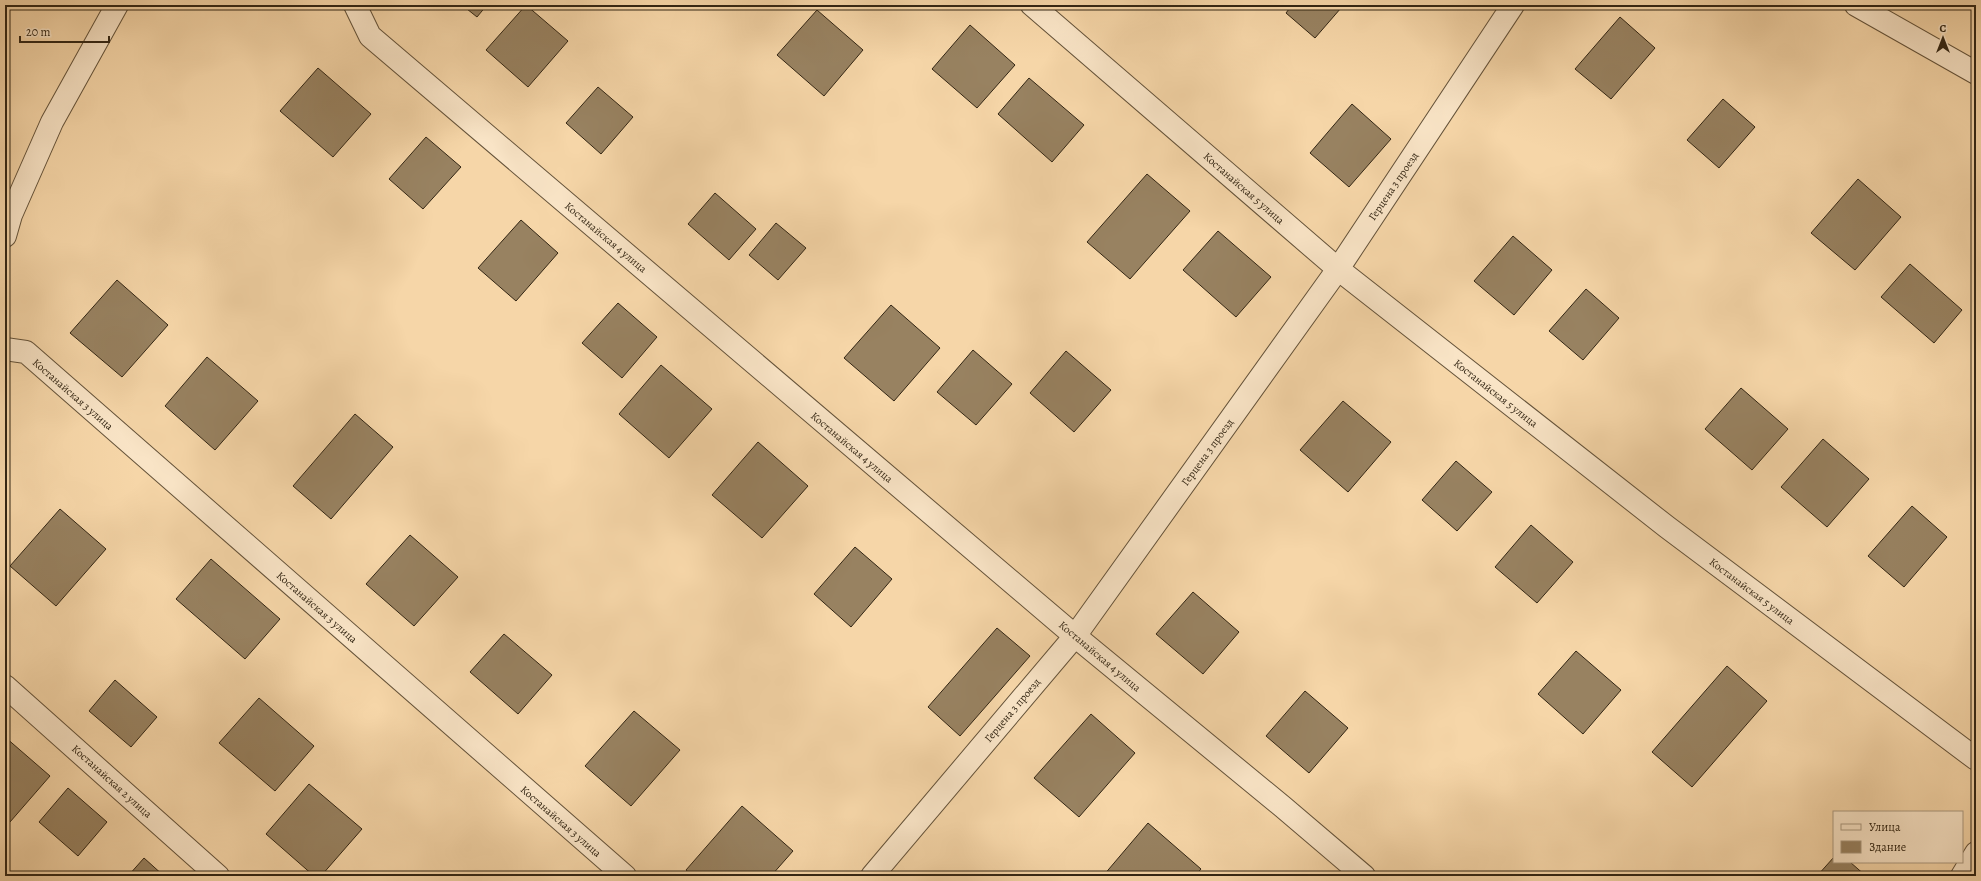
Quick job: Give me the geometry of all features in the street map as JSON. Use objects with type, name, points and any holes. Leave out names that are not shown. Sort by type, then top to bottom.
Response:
[{"type":"street","points":[[5,236],[11,215],[52,122],[117,5]]},
{"type":"street","name":"Костанайская 4 улица","points":[[355,5],[370,36],[1075,636],[1283,807],[1364,876]]},
{"type":"street","name":"Костанайская 5 улица","points":[[1032,5],[1338,269],[1667,527],[1976,759]]},
{"type":"street","name":"Герцена 3 проезд","points":[[872,876],[1075,636],[1338,269],[1513,5]]},
{"type":"street","points":[[1856,5],[1976,73]]},
{"type":"street","name":"Костанайская 3 улица","points":[[5,349],[26,352],[625,876]]},
{"type":"street","name":"Костанайская 2 улица","points":[[5,686],[218,876]]},
{"type":"street","points":[[1962,876],[1976,853]]},
{"type":"building","points":[[462,5],[487,5],[477,17]]},
{"type":"building","points":[[526,5],[568,41],[528,87],[486,50]]},
{"type":"building","points":[[1292,5],[1338,5],[1341,8],[1315,38],[1286,13]]},
{"type":"building","points":[[817,10],[863,50],[824,96],[777,55]]},
{"type":"building","points":[[1620,17],[1655,48],[1611,99],[1575,69]]},
{"type":"building","points":[[970,25],[1015,65],[977,108],[932,69]]},
{"type":"building","points":[[318,68],[371,114],[333,157],[280,111]]},
{"type":"building","points":[[1029,78],[1084,125],[1052,162],[998,114]]},
{"type":"building","points":[[598,87],[633,117],[601,154],[566,123]]},
{"type":"building","points":[[1723,99],[1755,127],[1719,168],[1687,140]]},
{"type":"building","points":[[1352,104],[1391,139],[1349,187],[1310,153]]},
{"type":"building","points":[[426,137],[461,167],[423,209],[389,179]]},
{"type":"building","points":[[1147,174],[1190,211],[1130,279],[1087,242]]},
{"type":"building","points":[[1858,179],[1901,217],[1855,270],[1811,233]]},
{"type":"building","points":[[715,193],[756,229],[729,260],[688,224]]},
{"type":"building","points":[[521,220],[558,253],[516,301],[478,268]]},
{"type":"building","points":[[776,223],[806,248],[778,280],[749,255]]},
{"type":"building","points":[[1218,231],[1271,277],[1236,317],[1183,270]]},
{"type":"building","points":[[1513,236],[1552,270],[1514,315],[1474,281]]},
{"type":"building","points":[[1910,264],[1962,310],[1934,343],[1881,297]]},
{"type":"building","points":[[117,280],[168,325],[122,377],[70,333]]},
{"type":"building","points":[[1586,289],[1619,318],[1583,360],[1549,331]]},
{"type":"building","points":[[618,303],[657,337],[622,378],[582,343]]},
{"type":"building","points":[[891,305],[940,348],[894,401],[844,358]]},
{"type":"building","points":[[973,350],[1012,384],[976,425],[937,392]]},
{"type":"building","points":[[1066,351],[1111,390],[1074,432],[1030,393]]},
{"type":"building","points":[[207,357],[258,401],[215,450],[165,406]]},
{"type":"building","points":[[661,365],[712,409],[669,458],[619,414]]},
{"type":"building","points":[[1741,388],[1788,429],[1752,470],[1705,429]]},
{"type":"building","points":[[1343,401],[1391,442],[1348,492],[1300,450]]},
{"type":"building","points":[[355,414],[393,447],[331,519],[293,486]]},
{"type":"building","points":[[1823,439],[1869,479],[1827,527],[1781,487]]},
{"type":"building","points":[[758,442],[808,486],[762,538],[712,495]]},
{"type":"building","points":[[1456,461],[1492,492],[1457,531],[1422,500]]},
{"type":"building","points":[[1912,506],[1947,537],[1904,587],[1868,556]]},
{"type":"building","points":[[60,509],[106,549],[56,606],[10,566]]},
{"type":"building","points":[[1531,525],[1573,562],[1537,603],[1495,567]]},
{"type":"building","points":[[410,535],[458,577],[414,626],[366,584]]},
{"type":"building","points":[[855,547],[892,579],[851,627],[814,594]]},
{"type":"building","points":[[211,559],[280,619],[245,659],[176,599]]},
{"type":"building","points":[[1193,592],[1239,632],[1203,674],[1156,634]]},
{"type":"building","points":[[997,628],[1030,656],[960,736],[928,707]]},
{"type":"building","points":[[504,634],[552,675],[518,714],[470,672]]},
{"type":"building","points":[[1576,651],[1621,690],[1583,734],[1538,694]]},
{"type":"building","points":[[1727,666],[1767,701],[1692,787],[1652,752]]},
{"type":"building","points":[[115,680],[157,717],[131,747],[89,711]]},
{"type":"building","points":[[1305,691],[1348,728],[1309,773],[1266,736]]},
{"type":"building","points":[[259,698],[314,746],[275,791],[219,743]]},
{"type":"building","points":[[634,711],[680,750],[631,806],[585,766]]},
{"type":"building","points":[[1091,714],[1135,753],[1079,817],[1034,778]]},
{"type":"building","points":[[5,737],[50,776],[10,822],[5,818]]},
{"type":"building","points":[[309,784],[362,829],[321,876],[314,876],[266,834]]},
{"type":"building","points":[[68,788],[107,822],[78,856],[39,822]]},
{"type":"building","points":[[742,806],[793,851],[771,876],[693,876],[686,870]]},
{"type":"building","points":[[1148,823],[1201,869],[1195,876],[1103,876]]},
{"type":"building","points":[[144,858],[164,876],[128,876]]},
{"type":"building","points":[[1833,858],[1833,863],[1851,863],[1866,876],[1817,876]]}]
